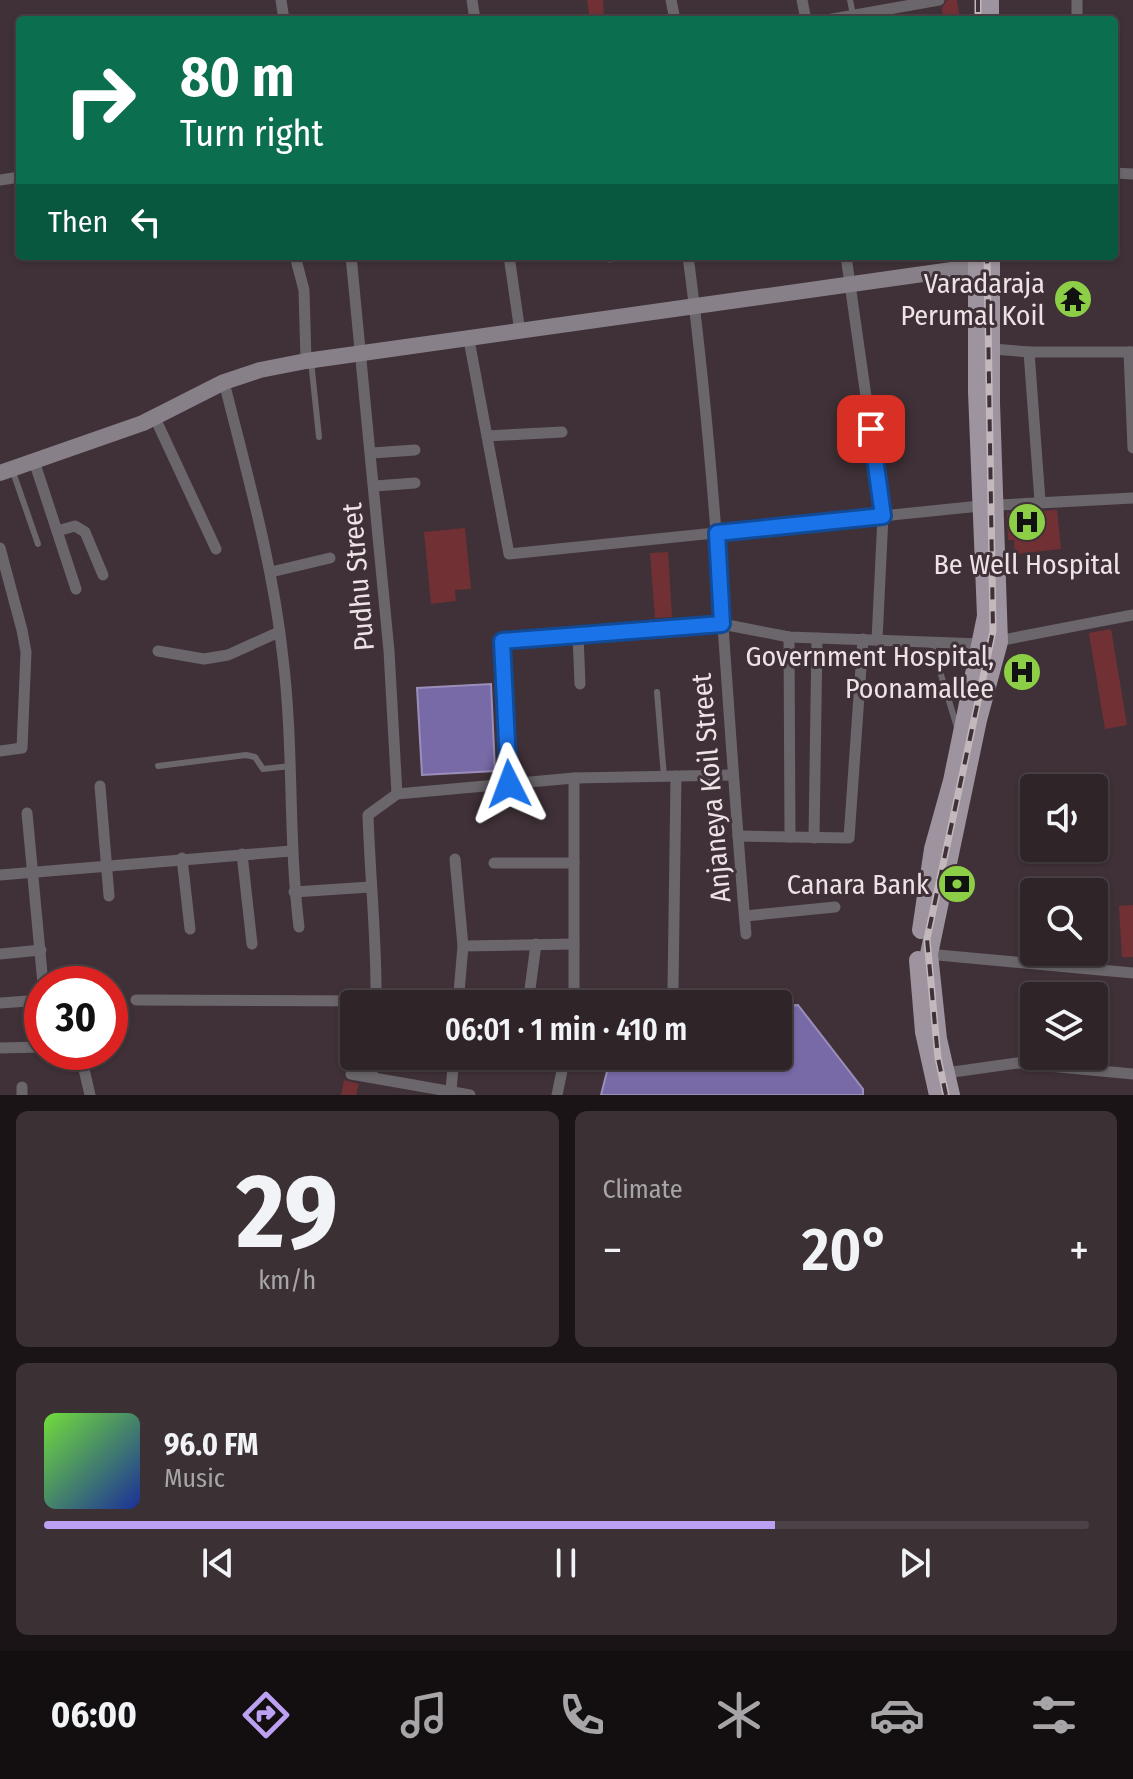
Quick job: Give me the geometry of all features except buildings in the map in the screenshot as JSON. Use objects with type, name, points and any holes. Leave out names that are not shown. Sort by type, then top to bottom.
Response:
[{"type":"main road","points":[[984,261],[993,349],[987,506]]},
{"type":"main road","points":[[951,1095],[923,954],[978,720],[991,643],[984,261]]},
{"type":"main road","points":[[938,1095],[924,1032],[923,954],[933,849],[960,739],[991,643]]},
{"type":"street","points":[[848,16],[939,0]]},
{"type":"street","points":[[296,260],[304,290],[309,361]]},
{"type":"street","name":"Pudhu Street","points":[[351,260],[375,486],[397,794]]},
{"type":"street","points":[[510,260],[520,332]]},
{"type":"street","name":"Anjaneya Koil Street","points":[[689,260],[717,533],[746,934]]},
{"type":"street","points":[[846,260],[883,516],[877,640]]},
{"type":"street","points":[[6,471],[155,418],[224,382],[260,370],[849,285],[984,261]]},
{"type":"street","points":[[469,340],[509,554],[1040,501],[1133,498]]},
{"type":"street","points":[[993,349],[1131,352],[1133,448]]},
{"type":"street","points":[[1029,352],[1040,501]]},
{"type":"street","points":[[224,382],[271,572],[291,766],[291,851],[299,927]]},
{"type":"street","points":[[155,418],[216,549]]},
{"type":"street","points":[[487,436],[562,432]]},
{"type":"street","points":[[372,453],[415,450]]},
{"type":"street","points":[[34,461],[76,589]]},
{"type":"street","points":[[375,486],[415,483]]},
{"type":"street","points":[[57,531],[75,526],[85,532],[103,575]]},
{"type":"street","points":[[0,548],[22,630],[26,673],[22,748],[0,751]]},
{"type":"street","points":[[271,572],[330,558]]},
{"type":"street","points":[[509,784],[502,641],[722,624],[789,637],[991,643],[1133,615]]},
{"type":"street","points":[[158,651],[204,659],[228,655],[279,632]]},
{"type":"street","points":[[578,635],[580,684]]},
{"type":"street","points":[[789,637],[790,837]]},
{"type":"street","points":[[814,838],[817,638]]},
{"type":"street","points":[[738,836],[849,838],[863,639]]},
{"type":"street","points":[[376,990],[368,815],[397,794],[574,778],[733,775]]},
{"type":"street","points":[[670,777],[673,988]]},
{"type":"street","points":[[574,778],[574,990]]},
{"type":"street","points":[[100,786],[109,896]]},
{"type":"street","points":[[27,813],[42,966]]},
{"type":"street","points":[[0,875],[291,851]]},
{"type":"street","points":[[242,854],[252,944]]},
{"type":"street","points":[[182,858],[190,929]]},
{"type":"street","points":[[455,859],[463,946],[459,990]]},
{"type":"street","points":[[494,863],[574,863]]},
{"type":"street","points":[[294,892],[370,887]]},
{"type":"street","points":[[745,916],[835,907]]},
{"type":"street","points":[[530,990],[536,944]]},
{"type":"street","points":[[463,946],[574,944]]},
{"type":"street","points":[[0,954],[41,950]]},
{"type":"street","points":[[923,954],[1133,973]]},
{"type":"street","points":[[136,1000],[340,1002]]},
{"type":"street","points":[[0,1003],[24,1001]]},
{"type":"street","points":[[0,1048],[24,1047]]},
{"type":"street","points":[[946,1073],[1017,1063],[1133,1074]]},
{"type":"street","points":[[84,1070],[90,1095]]},
{"type":"street","points":[[372,1070],[372,1077]]},
{"type":"street","points":[[451,1090],[453,1070]]},
{"type":"street","points":[[557,1095],[562,1070]]},
{"type":"street","points":[[351,1074],[470,1095]]},
{"type":"lane","points":[[850,0],[853,15]]},
{"type":"lane","points":[[309,361],[319,437]]},
{"type":"lane","points":[[6,471],[38,544]]},
{"type":"lane","points":[[931,642],[960,739]]},
{"type":"lane","points":[[657,692],[670,777]]},
{"type":"lane","points":[[158,766],[246,755],[255,757],[263,769],[291,766]]},
{"type":"shaded area","points":[[491,684],[495,771],[422,775],[417,688]]},
{"type":"shaded area","points":[[792,1005],[798,1005],[863,1089],[863,1095],[601,1095],[607,1070],[792,1070]]},
{"type":"railway","points":[[978,0],[978,16]]},
{"type":"railway","points":[[946,1095],[938,1058],[927,939],[993,631],[987,260]]},
{"type":"place","name":"Varadaraja Perumal Koil","points":[[1073,299]]},
{"type":"place","name":"Be Well Hospital","points":[[1027,522]]},
{"type":"place","name":"Government Hospital, Poonamallee","points":[[1022,672]]},
{"type":"place","name":"Canara Bank","points":[[957,884]]},
{"type":"route","points":[[509,784],[502,641],[722,624],[717,533],[883,516],[871,429]]}]
